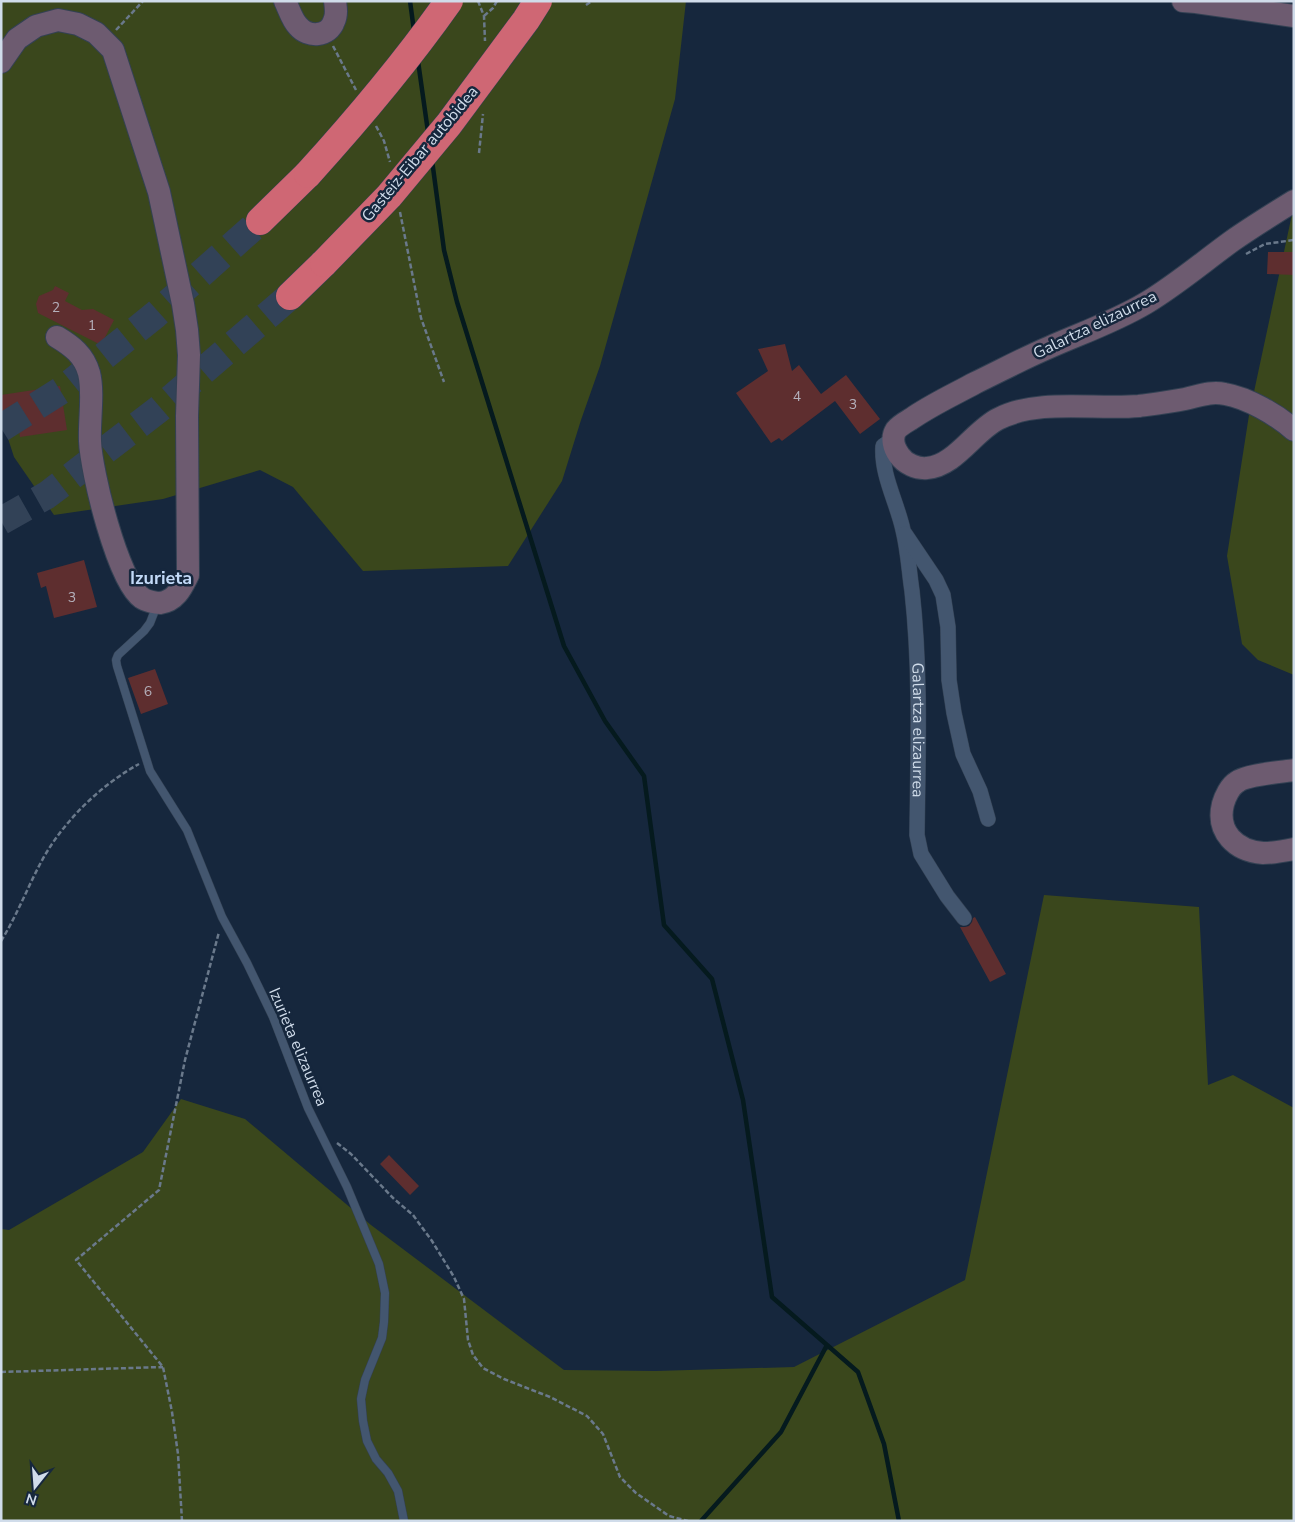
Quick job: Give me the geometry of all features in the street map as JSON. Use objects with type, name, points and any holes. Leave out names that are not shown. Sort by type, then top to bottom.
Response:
[{"type":"highway","points":[[260,221],[308,174],[353,125],[393,76],[449,1]]},
{"type":"highway","name":"Gasteiz-Eibar autobidea","points":[[290,296],[389,196],[449,124],[538,1]]},
{"type":"street","points":[[285,1],[298,26],[306,33],[316,35],[327,31],[334,22],[336,1]]},
{"type":"street","points":[[1183,1],[1294,16]]},
{"type":"street","points":[[1,62],[17,39],[36,26],[58,20],[78,24],[96,33],[113,50],[159,192],[188,330],[189,355],[188,575],[176,596],[165,602],[158,603],[142,598],[126,576],[114,548],[93,467],[90,442],[89,374],[85,362],[74,348],[57,337]]},
{"type":"street","name":"Galartza elizaurrea","points":[[964,918],[947,896],[921,854],[917,835],[919,701],[917,638],[903,530],[882,457],[883,446],[893,439],[895,431],[899,427],[927,408],[1046,348],[1106,323],[1144,304],[1268,217],[1294,201]]},
{"type":"street","points":[[893,439],[894,447],[906,463],[926,469],[936,467],[945,462],[988,426],[998,419],[1016,412],[1066,406],[1140,406],[1185,399],[1205,393],[1224,394],[1241,399],[1259,407],[1294,430]]},
{"type":"street","name":"Galartza elizaurrea","points":[[903,530],[936,580],[943,595],[948,627],[949,680],[954,714],[963,754],[980,791],[988,819]]},
{"type":"street","points":[[1294,770],[1265,774],[1237,782],[1225,798],[1221,820],[1229,838],[1246,849],[1262,853],[1294,849]]},
{"type":"lane","name":"Izurieta elizaurrea","points":[[158,603],[150,623],[144,631],[118,655],[116,660],[120,678],[150,771],[187,830],[222,916],[280,1032],[308,1108],[347,1187],[379,1264],[383,1278],[384,1322],[382,1338],[365,1380],[362,1399],[363,1421],[368,1442],[376,1459],[388,1473],[398,1491],[404,1521]]},
{"type":"path","points":[[105,42],[143,1]]},
{"type":"path","points":[[484,16],[494,8],[497,1]]},
{"type":"path","points":[[586,6],[592,1]]},
{"type":"path","points":[[479,153],[483,110]]},
{"type":"path","points":[[1219,252],[1230,260],[1249,253],[1265,244],[1294,240]]},
{"type":"path","points":[[1,941],[46,854],[70,821],[96,794],[120,774],[146,760]]},
{"type":"path","points":[[182,1521],[178,1454],[163,1368],[76,1260],[159,1190],[185,1060],[222,916]]},
{"type":"path","points":[[323,1140],[335,1142],[351,1154],[394,1199],[413,1215],[432,1241],[454,1277],[464,1299],[468,1340],[473,1355],[483,1368],[504,1379],[550,1397],[587,1416],[603,1434],[620,1477],[636,1493],[669,1516],[688,1521]]},
{"type":"path","points":[[1,1372],[163,1368]]},
{"type":"green space","points":[[1,1],[686,1],[675,99],[600,366],[562,481],[508,566],[363,571],[293,487],[260,470],[163,499],[54,515],[14,457],[1,417]]},
{"type":"green space","points":[[1294,205],[1294,675],[1258,660],[1242,644],[1227,556],[1249,415]]},
{"type":"green space","points":[[1044,895],[1199,907],[1208,1085],[1233,1075],[1294,1108],[1294,1521],[1,1521],[1,1229],[9,1230],[143,1152],[181,1099],[245,1119],[371,1225],[564,1370],[656,1371],[794,1367],[965,1280]]},
{"type":"building","points":[[1268,252],[1294,252],[1294,275],[1267,274]]},
{"type":"building","points":[[55,286],[69,293],[65,301],[82,310],[93,309],[114,320],[101,345],[38,313],[36,304],[39,296],[53,290]]},
{"type":"building","points":[[785,344],[792,371],[799,365],[821,394],[846,375],[880,419],[860,434],[835,401],[782,441],[779,438],[771,443],[736,393],[768,371],[758,349]]},
{"type":"building","points":[[60,386],[67,430],[20,437],[18,422],[3,424],[1,395]]},
{"type":"building","points":[[84,560],[97,607],[54,618],[46,586],[41,588],[37,573]]},
{"type":"building","points":[[155,669],[168,704],[141,714],[128,678]]},
{"type":"building","points":[[975,917],[1006,974],[990,982],[960,927],[969,926]]},
{"type":"building","points":[[389,1155],[419,1186],[410,1195],[380,1164]]},
{"type":"waterway","points":[[410,1],[414,31]]},
{"type":"waterway","points":[[418,61],[428,132]]},
{"type":"waterway","points":[[432,160],[444,250],[457,302],[564,646],[605,721],[644,776],[664,925],[712,979],[743,1100],[772,1297],[858,1372],[884,1444],[899,1521]]},
{"type":"waterway","points":[[701,1521],[781,1432],[827,1345]]},
{"type":"tunnel","points":[[1,428],[62,390],[155,315],[260,221]]},
{"type":"tunnel","points":[[1,521],[47,495],[159,409],[290,296]]},
{"type":"district","name":"Izurieta","points":[[161,578]]}]
